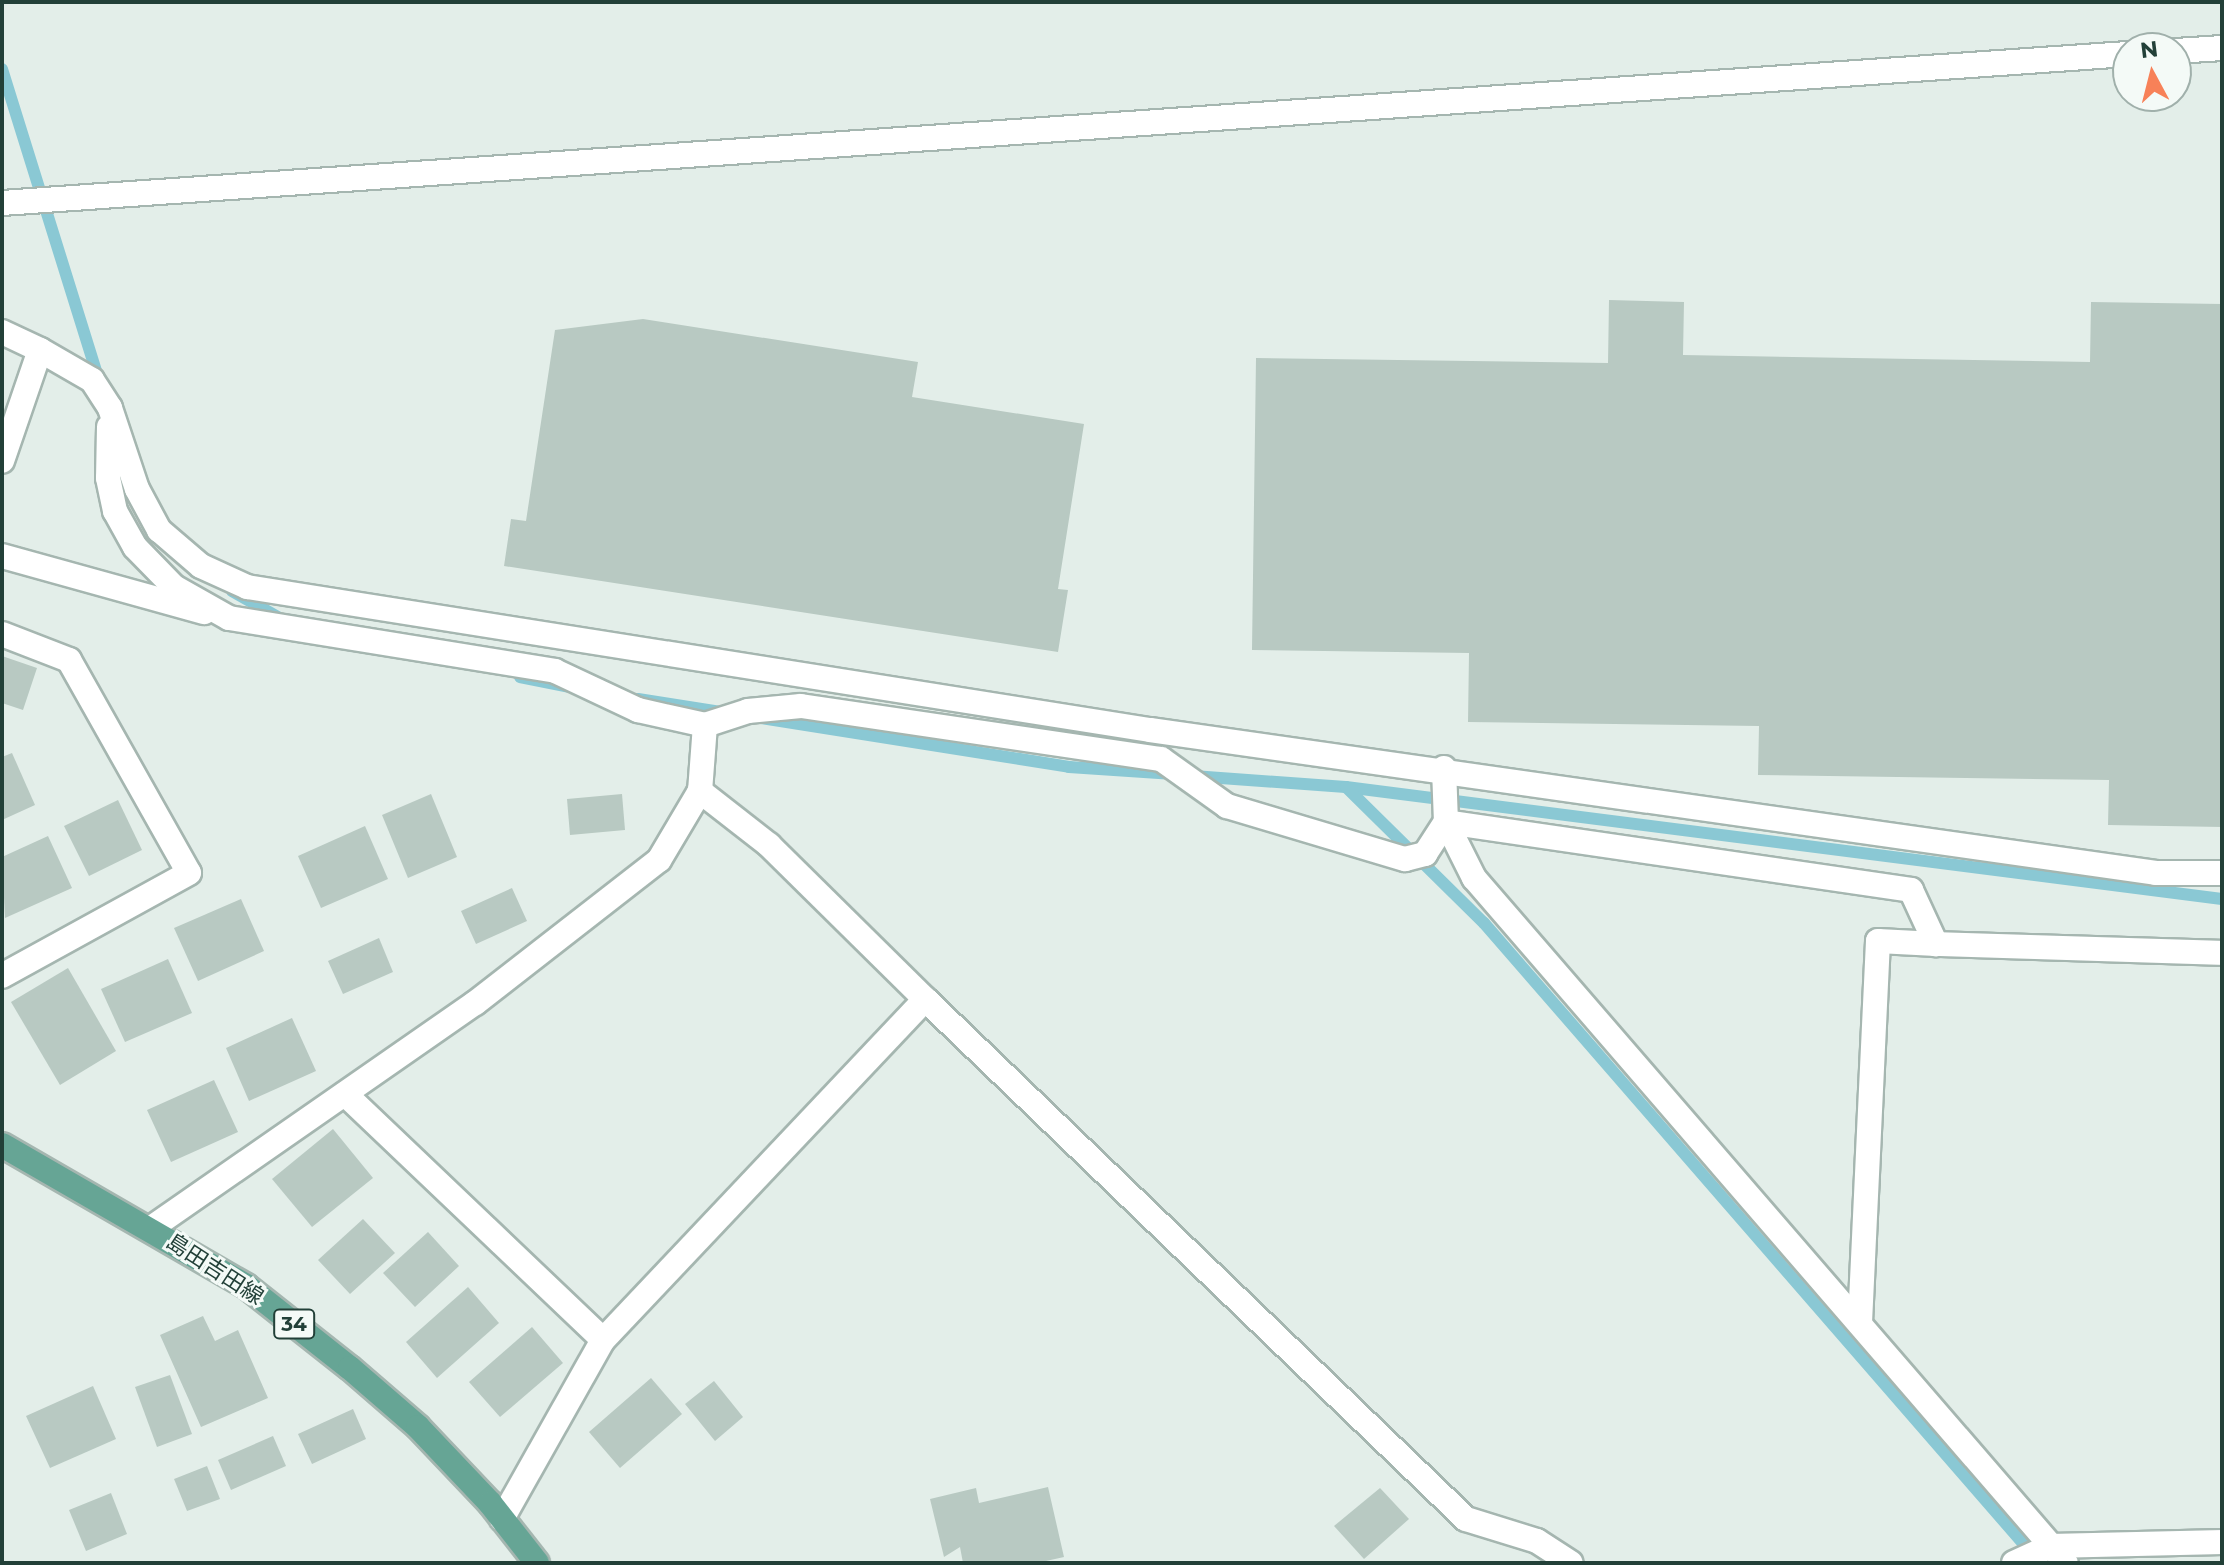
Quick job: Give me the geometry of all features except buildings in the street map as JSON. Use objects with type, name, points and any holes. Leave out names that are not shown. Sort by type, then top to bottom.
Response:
[{"type":"main road","name":"島田吉田線","points":[[2,1145],[151,1228],[246,1286],[350,1368],[418,1427],[502,1519],[537,1563]]},
{"type":"street","points":[[2192,50],[2222,48]]},
{"type":"street","points":[[2,203],[2112,55]]},
{"type":"street","points":[[2,332],[92,380],[110,408],[137,489],[159,530],[201,566],[247,587],[1135,727],[1444,768],[2156,873],[2222,873]]},
{"type":"street","points":[[2,461],[40,350]]},
{"type":"street","points":[[110,408],[108,478],[115,511],[135,547],[174,587],[229,618]]},
{"type":"street","points":[[2,556],[149,601],[229,618],[555,671],[638,710],[705,725],[748,711],[801,706],[1161,759],[1227,806],[1405,859],[1425,854],[1446,822]]},
{"type":"street","points":[[2,634],[69,660],[189,873],[2,976]]},
{"type":"street","points":[[151,1228],[475,1003],[659,860],[700,791],[705,725]]},
{"type":"street","points":[[1444,768],[1446,822],[1474,878],[2059,1554]]},
{"type":"street","points":[[700,791],[769,845],[1466,1519],[1537,1541],[1571,1563]]},
{"type":"street","points":[[1446,822],[1911,890],[1936,944]]},
{"type":"street","points":[[1860,1324],[1878,941],[2222,953]]},
{"type":"street","points":[[502,1519],[603,1340],[925,999]]},
{"type":"street","points":[[345,1094],[603,1340]]},
{"type":"street","points":[[2014,1563],[2059,1554],[2222,1542]]},
{"type":"waterway","points":[[2,69],[99,380]]},
{"type":"waterway","points":[[232,591],[278,617]]},
{"type":"waterway","points":[[520,677],[569,687]]},
{"type":"waterway","points":[[638,699],[727,713]]},
{"type":"waterway","points":[[761,718],[1069,767],[1174,774]]},
{"type":"waterway","points":[[1193,776],[1346,787],[2222,899]]},
{"type":"waterway","points":[[1346,787],[1484,923],[2035,1557]]}]
